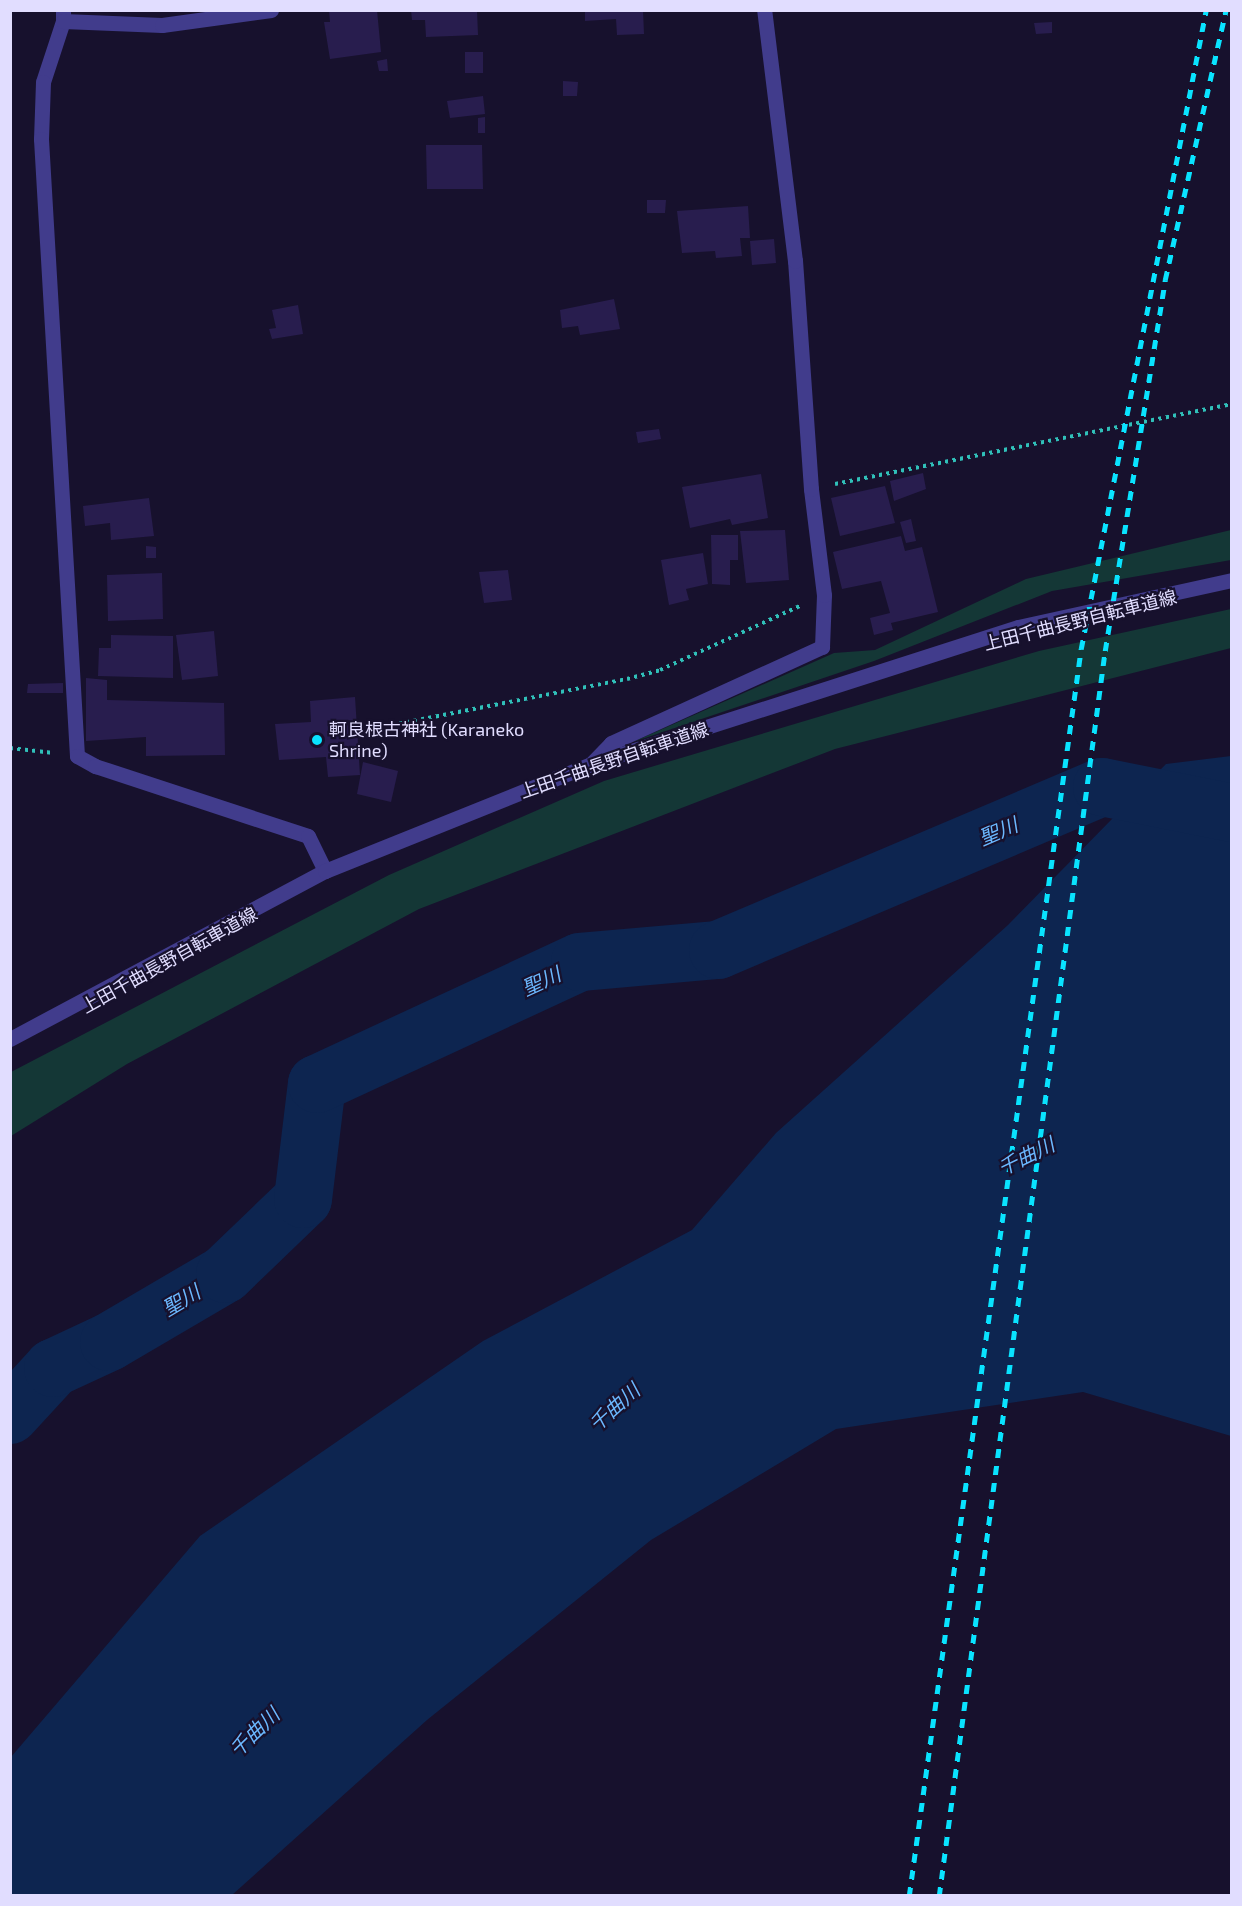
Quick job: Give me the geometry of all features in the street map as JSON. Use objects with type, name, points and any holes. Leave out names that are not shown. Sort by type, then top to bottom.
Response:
[{"type":"street","points":[[271,10],[162,25],[63,16],[43,82],[41,139],[77,756],[95,766],[308,836],[325,871]]},
{"type":"street","points":[[591,764],[611,743],[822,647],[824,595],[811,489],[795,261],[764,10]]},
{"type":"street","points":[[10,1039],[325,871],[591,764],[1018,627],[1232,580]]},
{"type":"path","points":[[811,489],[1232,404]]},
{"type":"path","points":[[377,728],[660,670],[824,595]]},
{"type":"path","points":[[10,748],[77,756]]},
{"type":"green space","points":[[1231,530],[1231,560],[1052,591],[874,661],[633,742],[834,653],[875,650],[1026,579]]},
{"type":"green space","points":[[1231,609],[1231,648],[835,749],[419,909],[127,1064],[11,1136],[11,1072],[389,875],[604,781],[1039,651]]},
{"type":"water","name":"千曲川","points":[[1231,756],[1231,1436],[1083,1392],[836,1429],[651,1540],[427,1720],[232,1895],[11,1895],[11,1757],[200,1536],[483,1341],[692,1230],[776,1133],[1008,925],[1166,764]]},
{"type":"building","points":[[329,10],[377,10],[381,52],[330,59],[324,22],[330,22]]},
{"type":"building","points":[[411,10],[477,10],[478,35],[426,37],[425,20],[412,20]]},
{"type":"building","points":[[585,10],[643,10],[644,34],[617,35],[616,19],[585,21]]},
{"type":"building","points":[[1052,22],[1052,33],[1036,34],[1034,23]]},
{"type":"building","points":[[465,52],[483,52],[483,73],[465,73]]},
{"type":"building","points":[[387,59],[388,71],[379,71],[377,61]]},
{"type":"building","points":[[563,81],[578,82],[577,96],[563,96]]},
{"type":"building","points":[[483,96],[485,114],[450,118],[447,101]]},
{"type":"building","points":[[485,117],[485,133],[478,133],[478,118]]},
{"type":"building","points":[[426,145],[482,145],[483,189],[427,189]]},
{"type":"building","points":[[647,200],[666,200],[665,213],[647,213]]},
{"type":"building","points":[[748,206],[750,238],[740,238],[742,256],[716,258],[715,251],[682,253],[677,211]]},
{"type":"building","points":[[774,239],[776,263],[752,265],[750,241]]},
{"type":"building","points":[[614,299],[620,329],[580,335],[578,326],[562,328],[560,310]]},
{"type":"building","points":[[298,305],[303,334],[272,339],[269,329],[276,328],[272,310]]},
{"type":"building","points":[[659,429],[661,439],[638,443],[636,432]]},
{"type":"building","points":[[923,473],[926,489],[894,501],[890,481]]},
{"type":"building","points":[[761,474],[768,518],[732,525],[730,519],[690,528],[682,487]]},
{"type":"building","points":[[885,486],[895,523],[840,536],[831,498]]},
{"type":"building","points":[[149,498],[154,536],[111,540],[110,523],[85,526],[83,506]]},
{"type":"building","points":[[911,519],[916,541],[906,543],[900,522]]},
{"type":"building","points":[[785,530],[789,580],[746,583],[740,531]]},
{"type":"building","points":[[711,535],[738,535],[738,560],[730,560],[730,585],[712,584]]},
{"type":"building","points":[[901,536],[905,551],[922,547],[938,612],[891,623],[893,630],[874,635],[870,618],[890,613],[881,581],[842,589],[833,552]]},
{"type":"building","points":[[146,546],[156,547],[156,558],[146,558]]},
{"type":"building","points":[[703,553],[708,584],[686,589],[689,600],[669,605],[661,560]]},
{"type":"building","points":[[508,570],[512,600],[484,603],[479,572]]},
{"type":"building","points":[[162,573],[163,619],[108,621],[107,575]]},
{"type":"building","points":[[214,631],[218,676],[182,680],[176,635]]},
{"type":"building","points":[[111,635],[173,636],[173,678],[98,676],[99,648],[111,648]]},
{"type":"building","points":[[86,678],[107,680],[107,700],[224,703],[225,755],[146,756],[146,737],[86,741]]},
{"type":"building","points":[[63,683],[63,693],[27,693],[28,684]]},
{"type":"building","name":"軻良根古神社 (Karaneko Shrine)","points":[[355,697],[360,775],[328,777],[326,757],[279,760],[275,724],[311,722],[310,701]]},
{"type":"building","points":[[363,762],[398,771],[391,802],[357,794]]},
{"type":"waterway","name":"聖川","points":[[10,1415],[53,1368],[109,1342],[225,1274],[303,1199],[317,1084],[580,962],[718,950],[1102,787],[1232,813]]},
{"type":"railway","points":[[909,1896],[1081,649],[1206,10]]},
{"type":"railway","points":[[939,1896],[1105,651],[1165,280],[1226,10]]},
{"type":"place","name":"軻良根古神社 (Karaneko Shrine)","points":[[317,740]]}]
